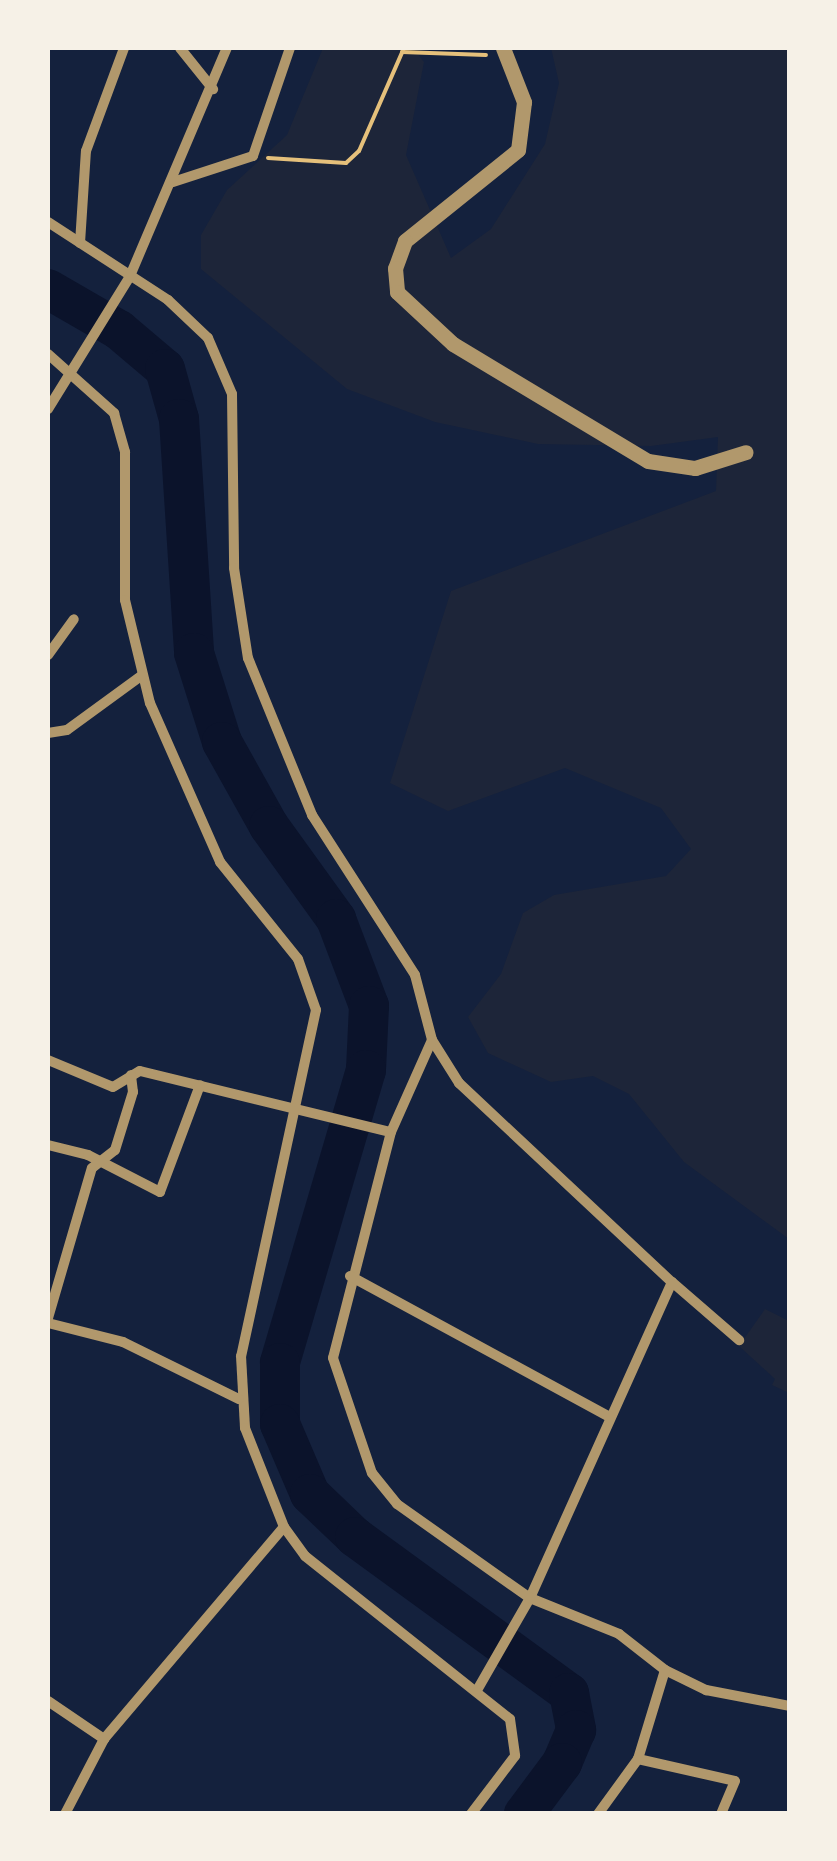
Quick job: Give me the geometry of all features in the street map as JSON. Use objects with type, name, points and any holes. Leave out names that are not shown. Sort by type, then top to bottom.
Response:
[{"type":"street","points":[[80,243],[86,151],[124,48]]},
{"type":"street","points":[[180,48],[214,88]]},
{"type":"street","points":[[48,409],[130,276],[214,88],[227,48]]},
{"type":"street","points":[[173,182],[253,156],[290,48]]},
{"type":"street","points":[[504,52],[524,102],[518,150],[405,241],[395,268],[397,292],[453,344],[648,461],[694,468],[746,452]]},
{"type":"street","points":[[48,222],[168,300],[208,338],[232,394],[234,568],[248,658],[312,815],[415,974],[432,1040],[460,1083],[739,1340]]},
{"type":"street","points":[[48,354],[114,413],[126,452],[125,600],[141,676],[220,862],[308,975],[316,1026],[241,1356],[239,1399],[284,1527],[334,1581],[510,1719],[518,1742],[515,1756],[471,1814]]},
{"type":"street","points":[[48,656],[74,618]]},
{"type":"street","points":[[48,733],[67,730],[141,676]]},
{"type":"street","points":[[432,1040],[385,1130],[333,1358],[372,1473],[397,1504],[530,1598],[619,1634],[665,1670],[721,1695],[790,1706]]},
{"type":"street","points":[[48,1060],[112,1086],[140,1071],[385,1130]]},
{"type":"street","points":[[131,1075],[132,1092],[115,1150],[98,1161],[48,1321],[123,1342],[239,1399]]},
{"type":"street","points":[[48,1146],[98,1161],[160,1192],[200,1085]]},
{"type":"street","points":[[350,1276],[610,1417]]},
{"type":"street","points":[[477,1690],[530,1598],[672,1282]]},
{"type":"street","points":[[65,1814],[104,1738],[284,1527]]},
{"type":"street","points":[[598,1814],[638,1759],[665,1670]]},
{"type":"street","points":[[48,1701],[104,1738]]},
{"type":"street","points":[[638,1759],[735,1781],[721,1814]]},
{"type":"path","points":[[253,156],[346,163],[359,152],[403,50],[504,52]]},
{"type":"shaded area","points":[[323,48],[413,48],[424,62],[406,155],[451,258],[491,229],[545,144],[559,83],[551,48],[789,48],[789,1239],[684,1162],[629,1094],[593,1076],[551,1082],[488,1053],[468,1017],[501,974],[523,913],[554,895],[666,876],[691,849],[661,808],[565,768],[448,811],[390,783],[451,591],[716,491],[718,437],[651,446],[538,444],[435,422],[347,389],[201,269],[201,235],[227,190],[287,135]]},
{"type":"shaded area","points":[[765,1309],[789,1321],[789,1393],[772,1385],[775,1379],[739,1346]]},
{"type":"waterway","points":[[48,289],[119,330],[165,369],[179,419],[194,653],[222,742],[269,826],[336,919],[369,1006],[366,1070],[280,1363],[280,1424],[310,1494],[355,1537],[569,1693],[576,1730],[562,1763],[524,1814]]}]
